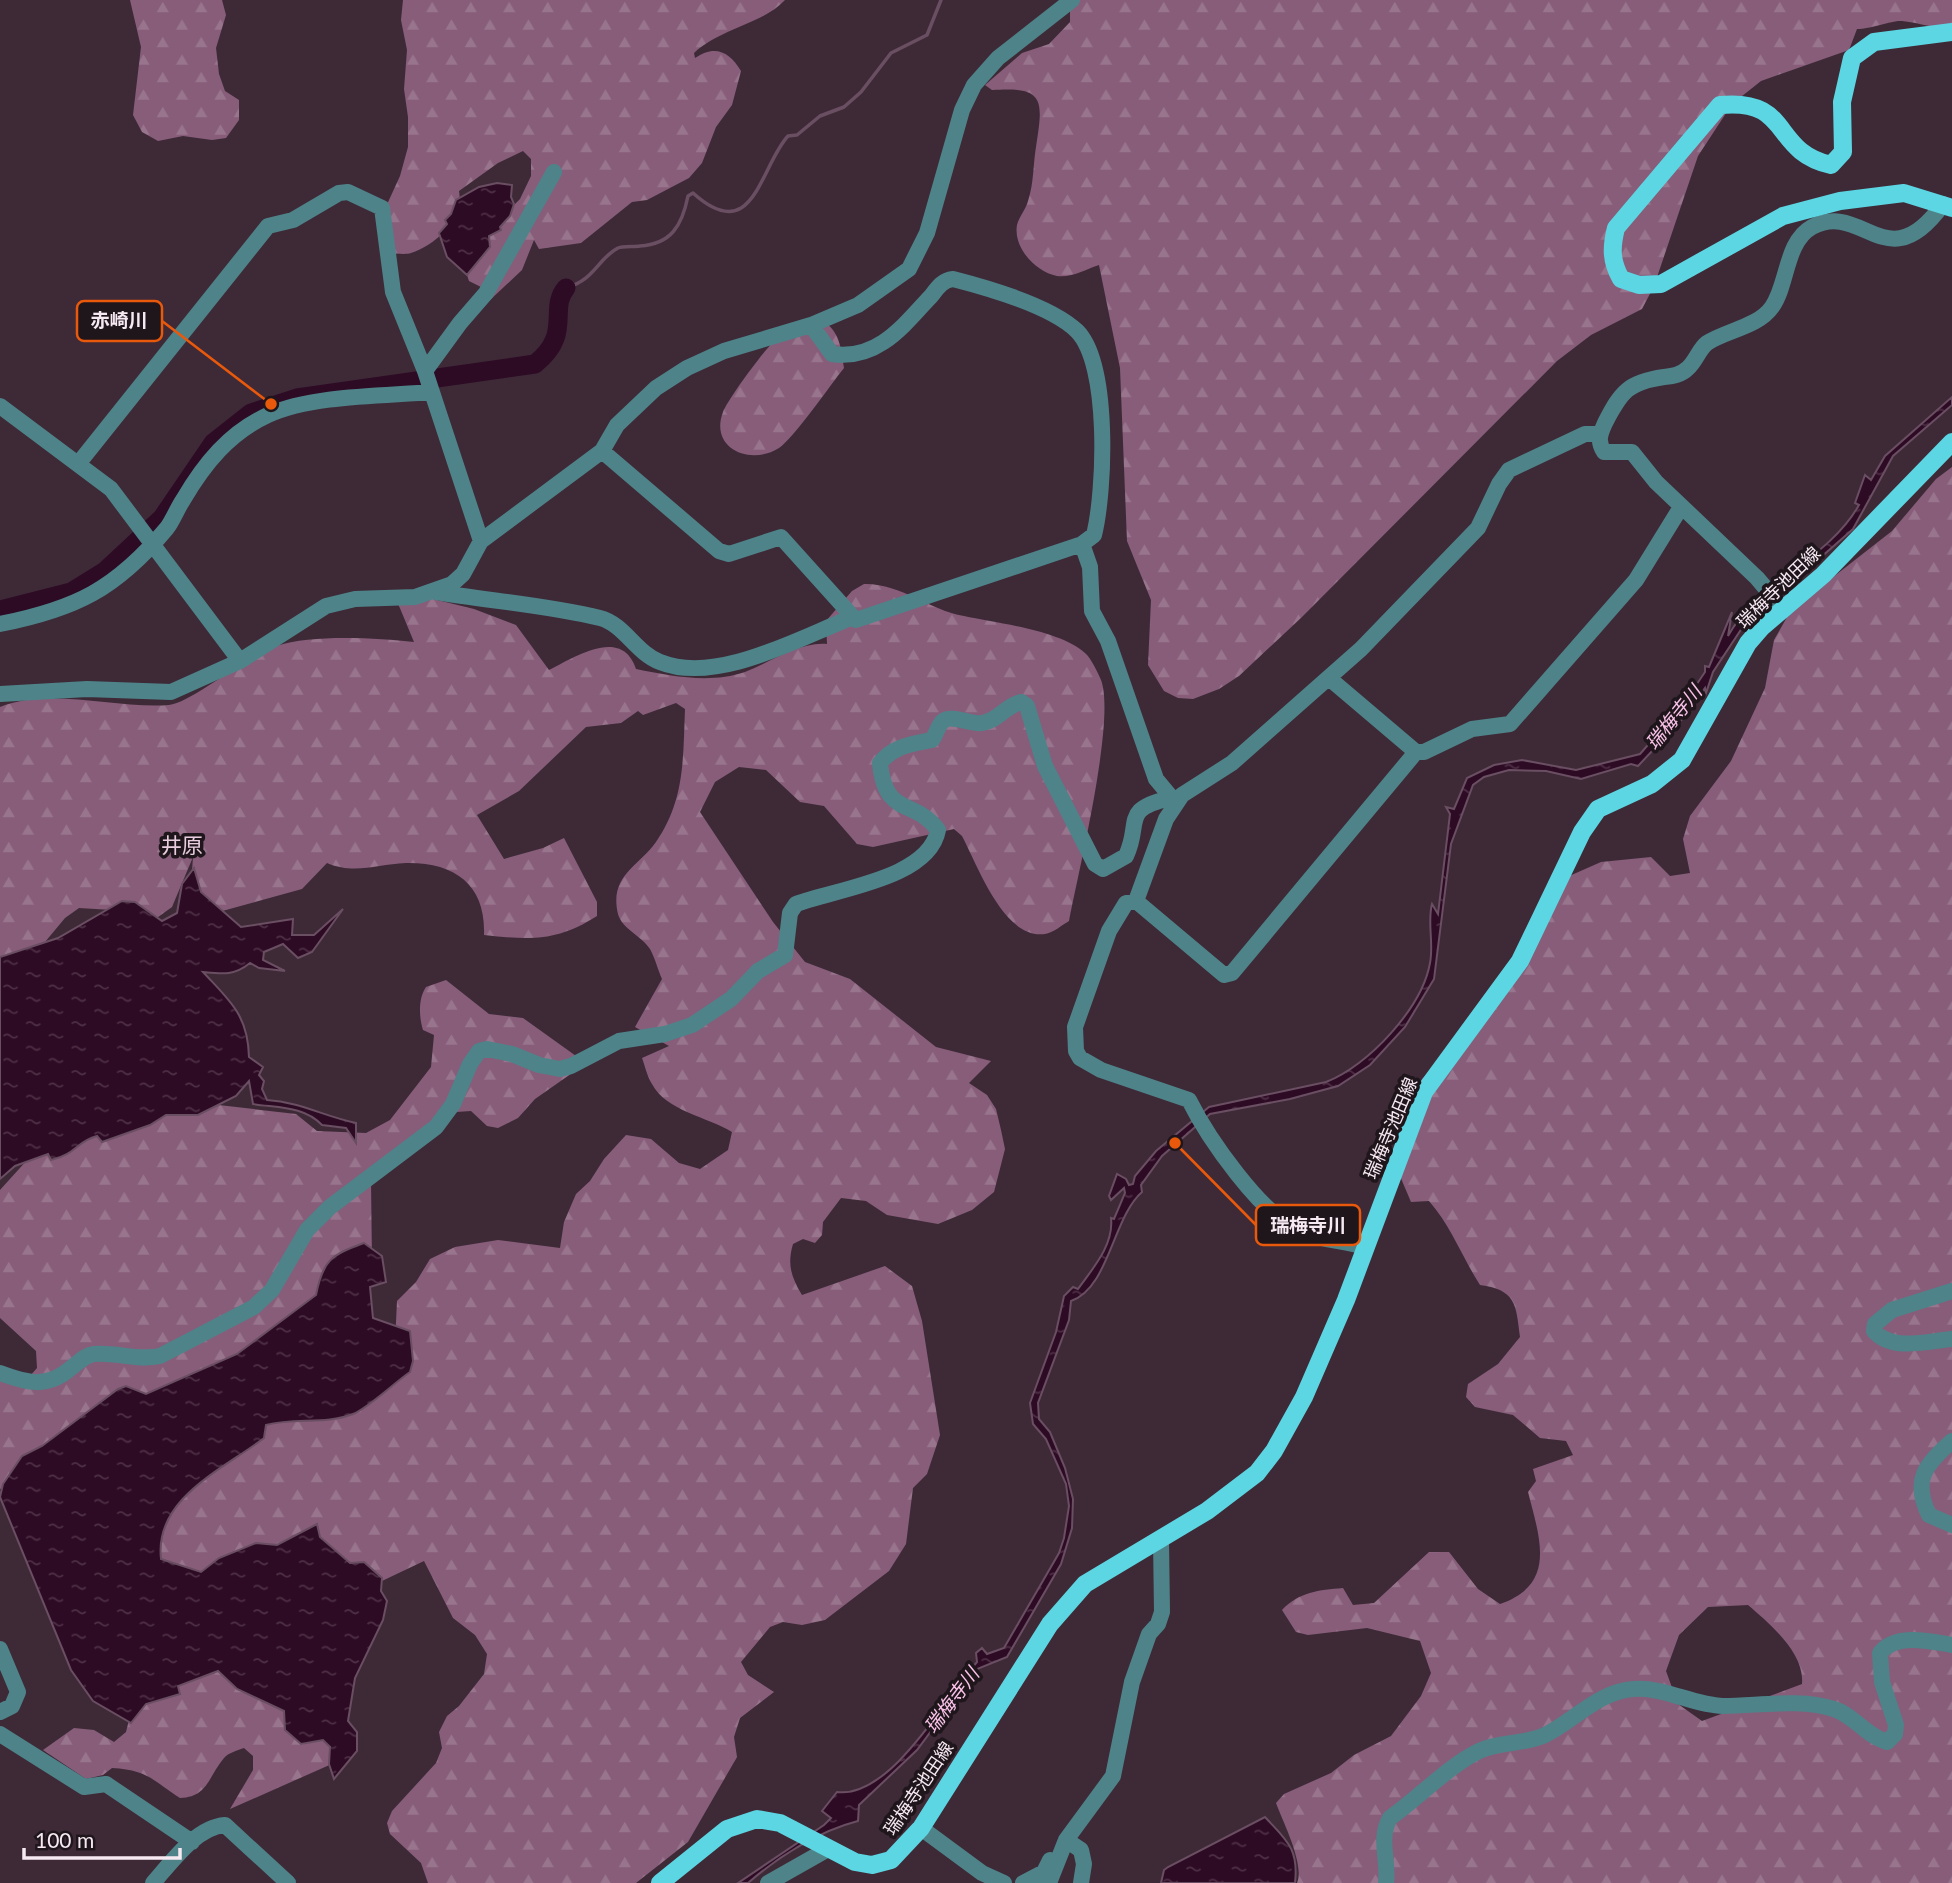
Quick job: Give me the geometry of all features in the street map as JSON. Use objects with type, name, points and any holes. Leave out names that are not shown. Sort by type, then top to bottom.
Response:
[{"type":"main road","points":[[1947,206],[1904,193],[1840,201],[1783,216],[1661,284],[1639,285],[1621,279],[1613,264],[1612,244],[1616,228],[1720,105],[1744,103],[1765,109],[1792,145],[1814,162],[1831,166],[1843,152],[1842,102],[1852,58],[1874,42],[1952,32]]},
{"type":"main road","name":"瑞梅寺池田線","points":[[660,1883],[736,1824],[757,1819],[780,1823],[855,1862],[882,1864],[901,1852],[921,1828],[1050,1624],[1085,1584],[1161,1540],[1246,1484],[1274,1451],[1304,1397],[1424,1092],[1520,961],[1582,832],[1598,809],[1652,784],[1682,760],[1748,643],[1952,442]]},
{"type":"street","points":[[0,694],[87,690],[159,694],[171,692],[240,661],[326,606],[355,599],[415,597],[436,592],[463,574],[481,541],[602,451],[617,425],[646,397],[687,368],[724,351],[811,326],[858,305],[909,269],[928,233],[958,123],[974,85],[998,58],[1073,0]]},
{"type":"street","points":[[425,371],[486,293],[554,172]]},
{"type":"street","points":[[78,464],[268,226],[293,220],[339,193],[348,192],[382,208],[393,292],[425,371],[481,541]]},
{"type":"street","points":[[1784,610],[1761,583],[1681,507],[1632,452],[1604,452],[1600,445],[1600,433],[1613,406],[1630,386],[1677,375],[1688,368],[1705,344],[1761,318],[1772,307],[1799,242],[1811,228],[1840,222],[1876,236],[1894,239],[1916,234],[1947,206]]},
{"type":"street","points":[[602,451],[719,551],[729,554],[781,537],[856,620],[1082,544],[1094,535],[1100,502],[1101,408],[1092,358],[1084,341],[1070,325],[1024,303],[953,279],[942,283],[898,332],[870,351],[832,354],[811,326]]},
{"type":"street","points":[[0,624],[30,620],[79,603],[108,584],[168,527],[211,457],[248,426],[270,414],[313,404],[432,392]]},
{"type":"street","points":[[0,406],[111,488],[240,661]]},
{"type":"street","points":[[0,1373],[42,1384],[66,1373],[86,1356],[96,1354],[144,1359],[160,1356],[254,1307],[272,1290],[307,1230],[330,1207],[436,1127],[453,1104],[479,1051],[486,1049],[512,1054],[539,1065],[560,1069],[620,1041],[665,1034],[707,1017],[758,971],[785,955],[790,914],[796,904],[882,879],[907,867],[936,841],[938,830],[932,821],[891,798],[882,783],[880,763],[887,754],[900,747],[932,740],[942,721],[949,718],[983,723],[996,718],[1008,705],[1021,702],[1027,706],[1045,766],[1095,864],[1103,869],[1126,856],[1132,824],[1142,807],[1173,800],[1232,763],[1330,679],[1478,528],[1499,484],[1510,470],[1585,434],[1600,433]]},
{"type":"street","points":[[1330,679],[1416,752],[1424,752],[1472,729],[1510,724],[1636,580],[1681,507]]},
{"type":"street","points":[[1082,544],[1090,567],[1092,611],[1108,641],[1156,779],[1173,800]]},
{"type":"street","points":[[436,592],[603,619],[656,661],[678,668],[709,668],[744,660],[853,617]]},
{"type":"street","points":[[1136,901],[1224,975],[1231,974],[1416,752]]},
{"type":"street","points":[[1136,901],[1173,800]]},
{"type":"street","points":[[1136,901],[1126,903],[1109,932],[1075,1027],[1076,1051],[1080,1058],[1101,1070],[1189,1100],[1206,1133],[1258,1195],[1298,1230],[1364,1247]]},
{"type":"street","points":[[1952,1291],[1892,1310],[1875,1324],[1874,1331],[1881,1339],[1892,1342],[1952,1339]]},
{"type":"street","points":[[1952,1441],[1930,1463],[1921,1480],[1921,1499],[1929,1515],[1952,1525]]},
{"type":"street","points":[[1049,1883],[1066,1840],[1113,1776],[1132,1682],[1149,1634],[1158,1624],[1162,1612],[1161,1540]]},
{"type":"street","points":[[1386,1883],[1388,1866],[1384,1828],[1390,1818],[1478,1751],[1500,1743],[1539,1737],[1587,1706],[1615,1693],[1633,1689],[1655,1690],[1718,1706],[1810,1704],[1835,1710],[1873,1738],[1887,1742],[1895,1734],[1896,1726],[1882,1682],[1880,1653],[1885,1646],[1897,1641],[1929,1641],[1952,1645]]},
{"type":"street","points":[[0,1649],[18,1692],[12,1706],[0,1712]]},
{"type":"street","points":[[0,1734],[84,1787],[106,1784],[192,1842]]},
{"type":"street","points":[[153,1883],[192,1842],[204,1833],[225,1825],[288,1883]]},
{"type":"street","points":[[921,1828],[982,1873],[1004,1883]]},
{"type":"street","points":[[1066,1840],[1081,1850],[1084,1864],[1081,1883]]},
{"type":"street","points":[[768,1883],[828,1849]]},
{"type":"street","points":[[1023,1883],[1044,1872],[1050,1860],[1057,1864]]},
{"type":"green space","points":[[130,0],[222,0],[226,15],[216,48],[219,74],[225,91],[239,100],[239,120],[226,138],[212,140],[183,136],[158,141],[142,132],[133,115],[141,47]]},
{"type":"green space","points":[[403,0],[785,0],[765,15],[717,38],[694,53],[695,58],[709,51],[721,52],[732,59],[741,71],[732,105],[716,127],[702,163],[689,178],[647,200],[632,202],[581,243],[539,249],[534,240],[522,270],[490,300],[481,287],[469,281],[465,269],[505,214],[520,199],[531,176],[531,159],[523,151],[498,163],[459,191],[453,220],[430,244],[409,254],[388,253],[384,211],[400,176],[408,147],[404,89],[407,50],[401,20]]},
{"type":"green space","points":[[1070,0],[1952,0],[1952,24],[1932,26],[1898,21],[1857,29],[1849,50],[1761,81],[1732,104],[1698,156],[1654,286],[1642,309],[1591,335],[1557,361],[1302,617],[1239,676],[1219,689],[1193,699],[1178,698],[1164,691],[1148,665],[1151,600],[1127,541],[1120,368],[1099,265],[1073,274],[1057,276],[1041,270],[1022,250],[1017,225],[1031,188],[1039,108],[1037,100],[1031,94],[1010,89],[992,90],[985,85],[1022,53],[1049,44],[1070,22]]},
{"type":"green space","points":[[822,320],[836,335],[844,368],[803,423],[779,448],[756,455],[735,451],[722,436],[720,425],[723,412],[733,395],[776,339],[791,330]]},
{"type":"green space","points":[[1952,467],[1952,1883],[1297,1883],[1299,1875],[1296,1855],[1276,1803],[1284,1794],[1331,1773],[1354,1755],[1391,1736],[1421,1696],[1431,1673],[1420,1641],[1367,1628],[1308,1635],[1296,1632],[1282,1610],[1302,1596],[1343,1588],[1353,1605],[1374,1603],[1429,1552],[1449,1552],[1478,1589],[1500,1604],[1518,1595],[1530,1585],[1540,1558],[1537,1527],[1528,1492],[1536,1481],[1533,1469],[1573,1455],[1566,1441],[1540,1438],[1513,1415],[1475,1407],[1466,1397],[1468,1384],[1498,1364],[1520,1337],[1519,1325],[1512,1301],[1501,1291],[1480,1285],[1437,1211],[1429,1201],[1411,1202],[1400,1176],[1422,1079],[1495,1008],[1567,877],[1601,862],[1651,857],[1670,876],[1690,873],[1683,839],[1690,816],[1731,761],[1765,688],[1774,640],[1791,610],[1892,531],[1936,479]],"holes":[[[1748,1605],[1792,1650],[1798,1661],[1802,1684],[1702,1721],[1678,1704],[1666,1671],[1679,1635],[1708,1607]]]},
{"type":"green space","points":[[864,584],[902,592],[951,613],[1027,628],[1060,638],[1087,655],[1101,680],[1104,700],[1100,761],[1069,921],[1045,934],[1030,933],[1005,914],[984,882],[962,836],[954,829],[873,847],[857,844],[824,806],[800,802],[766,770],[739,767],[715,782],[700,812],[773,922],[805,962],[850,979],[936,1047],[991,1061],[969,1083],[987,1095],[996,1109],[1001,1130],[1005,1149],[994,1192],[972,1210],[938,1224],[887,1215],[866,1201],[841,1198],[823,1222],[822,1235],[815,1243],[803,1239],[793,1244],[791,1251],[791,1270],[802,1295],[885,1266],[912,1286],[922,1321],[940,1435],[927,1474],[913,1488],[906,1544],[889,1571],[825,1620],[802,1625],[783,1622],[770,1627],[741,1662],[748,1675],[774,1692],[740,1718],[734,1737],[737,1757],[688,1842],[636,1883],[428,1883],[421,1863],[390,1834],[387,1823],[392,1811],[436,1763],[442,1748],[439,1732],[447,1716],[459,1706],[484,1674],[487,1654],[475,1635],[453,1618],[424,1561],[363,1590],[184,1586],[148,1559],[155,1509],[254,1415],[394,1365],[397,1301],[416,1282],[430,1259],[455,1247],[498,1240],[560,1248],[564,1222],[576,1194],[590,1181],[604,1159],[626,1135],[651,1139],[679,1163],[700,1169],[728,1150],[732,1132],[667,1101],[658,1093],[649,1078],[642,1058],[669,1046],[635,1027],[662,979],[650,949],[620,919],[616,901],[621,881],[656,842],[672,811],[681,778],[685,709],[676,703],[643,715],[638,711],[621,723],[586,727],[519,791],[477,815],[504,859],[543,848],[564,838],[597,902],[597,916],[569,931],[529,938],[484,935],[480,903],[464,880],[439,867],[406,863],[357,869],[327,863],[302,889],[215,913],[191,886],[193,857],[172,907],[147,925],[129,911],[79,908],[65,918],[40,948],[0,967],[0,707],[19,701],[40,699],[169,705],[191,696],[264,651],[291,642],[363,638],[414,642],[397,601],[425,597],[474,609],[516,625],[549,670],[597,648],[609,647],[620,649],[629,656],[636,669],[677,676],[718,678],[745,672],[795,649],[827,644],[826,621],[852,591]]},
{"type":"green space","points":[[446,980],[489,1014],[523,1018],[576,1056],[575,1071],[535,1099],[518,1118],[498,1128],[487,1126],[471,1111],[456,1112],[371,1181],[372,1263],[261,1349],[0,1489],[0,1378],[30,1376],[37,1368],[36,1351],[0,1318],[0,1190],[48,1137],[201,1103],[296,1114],[317,1131],[366,1133],[390,1120],[431,1067],[434,1035],[423,1030],[420,1002],[426,987]]},
{"type":"green space","points":[[228,1668],[330,1739],[334,1763],[230,1809],[253,1770],[253,1756],[244,1748],[226,1756],[202,1790],[189,1797],[180,1798],[149,1777],[134,1771],[112,1768],[103,1775],[86,1779],[43,1750],[74,1728],[94,1730],[114,1742],[126,1732],[131,1712],[196,1670]]},
{"type":"water","points":[[497,183],[512,185],[511,197],[514,204],[510,216],[500,227],[501,230],[489,236],[490,247],[467,275],[447,257],[439,233],[447,224],[445,220],[451,214],[456,200],[479,187]]},
{"type":"water","name":"瑞梅寺川","points":[[1952,397],[1952,405],[1893,456],[1853,529],[1771,601],[1759,615],[1746,622],[1713,672],[1706,693],[1705,688],[1685,716],[1638,766],[1631,764],[1581,779],[1546,771],[1509,770],[1484,777],[1473,785],[1451,844],[1434,979],[1405,1027],[1370,1065],[1338,1086],[1290,1099],[1210,1114],[1162,1156],[1141,1185],[1142,1192],[1124,1218],[1094,1282],[1084,1294],[1071,1301],[1069,1320],[1038,1403],[1039,1419],[1050,1432],[1065,1468],[1073,1499],[1072,1528],[1061,1564],[1007,1657],[977,1669],[917,1750],[859,1805],[858,1821],[814,1838],[786,1854],[748,1883],[738,1883],[824,1825],[831,1818],[822,1811],[837,1792],[857,1790],[877,1780],[896,1763],[933,1721],[977,1662],[976,1653],[982,1648],[987,1654],[1004,1648],[1059,1553],[1069,1506],[1066,1484],[1046,1439],[1033,1424],[1030,1403],[1056,1332],[1064,1296],[1073,1287],[1078,1289],[1106,1247],[1111,1218],[1114,1219],[1125,1193],[1124,1188],[1111,1200],[1109,1196],[1117,1174],[1126,1179],[1129,1185],[1133,1184],[1135,1176],[1156,1151],[1209,1107],[1326,1082],[1359,1063],[1375,1049],[1405,1016],[1425,980],[1431,955],[1432,904],[1438,914],[1450,814],[1446,807],[1454,809],[1467,778],[1494,765],[1522,760],[1576,770],[1640,754],[1682,706],[1705,672],[1705,666],[1709,667],[1732,612],[1728,636],[1757,600],[1830,541],[1846,524],[1859,505],[1855,503],[1865,475],[1871,480],[1885,456]]},
{"type":"water","points":[[194,868],[201,892],[241,927],[293,919],[292,935],[314,935],[343,909],[312,952],[298,958],[283,944],[264,952],[263,960],[285,971],[259,968],[250,963],[233,972],[203,972],[241,1019],[248,1042],[249,1057],[263,1067],[259,1075],[264,1081],[262,1089],[267,1100],[290,1103],[356,1123],[356,1143],[346,1128],[322,1125],[299,1111],[253,1104],[249,1081],[236,1096],[198,1115],[166,1115],[150,1125],[102,1142],[97,1136],[60,1157],[51,1160],[48,1154],[15,1166],[0,1179],[0,957],[58,938],[122,901],[135,902],[162,921],[177,913],[182,884]]},
{"type":"water","points":[[364,1243],[382,1256],[386,1282],[370,1287],[373,1318],[410,1331],[413,1361],[410,1372],[353,1414],[332,1419],[266,1425],[264,1438],[212,1474],[180,1502],[169,1519],[162,1538],[161,1559],[201,1572],[219,1558],[256,1543],[277,1545],[317,1524],[320,1537],[350,1563],[364,1562],[382,1578],[381,1591],[387,1601],[383,1620],[355,1678],[348,1721],[357,1732],[357,1751],[334,1779],[329,1764],[330,1747],[323,1740],[301,1744],[285,1730],[284,1711],[237,1689],[218,1671],[178,1686],[180,1694],[146,1704],[131,1723],[93,1701],[71,1670],[0,1497],[3,1484],[22,1456],[42,1446],[118,1389],[126,1386],[146,1394],[237,1354],[316,1295],[322,1274],[330,1260]]},
{"type":"water","points":[[1265,1817],[1285,1839],[1293,1853],[1295,1883],[1161,1883],[1164,1870],[1168,1867]]},
{"type":"waterway","points":[[566,288],[584,280],[618,248],[651,245],[667,237],[678,224],[688,196],[693,193],[713,208],[730,212],[742,207],[753,196],[788,136],[797,135],[820,116],[844,107],[861,92],[891,53],[927,35],[941,0]]},
{"type":"waterway","points":[[0,610],[71,592],[105,571],[162,518],[213,443],[251,413],[297,398],[535,364],[547,353],[553,342],[557,332],[561,296],[566,288]]},
{"type":"place","name":"赤崎川","points":[[271,404]]},
{"type":"place","name":"瑞梅寺川","points":[[1175,1143]]},
{"type":"district","name":"井原","points":[[182,844]]}]
